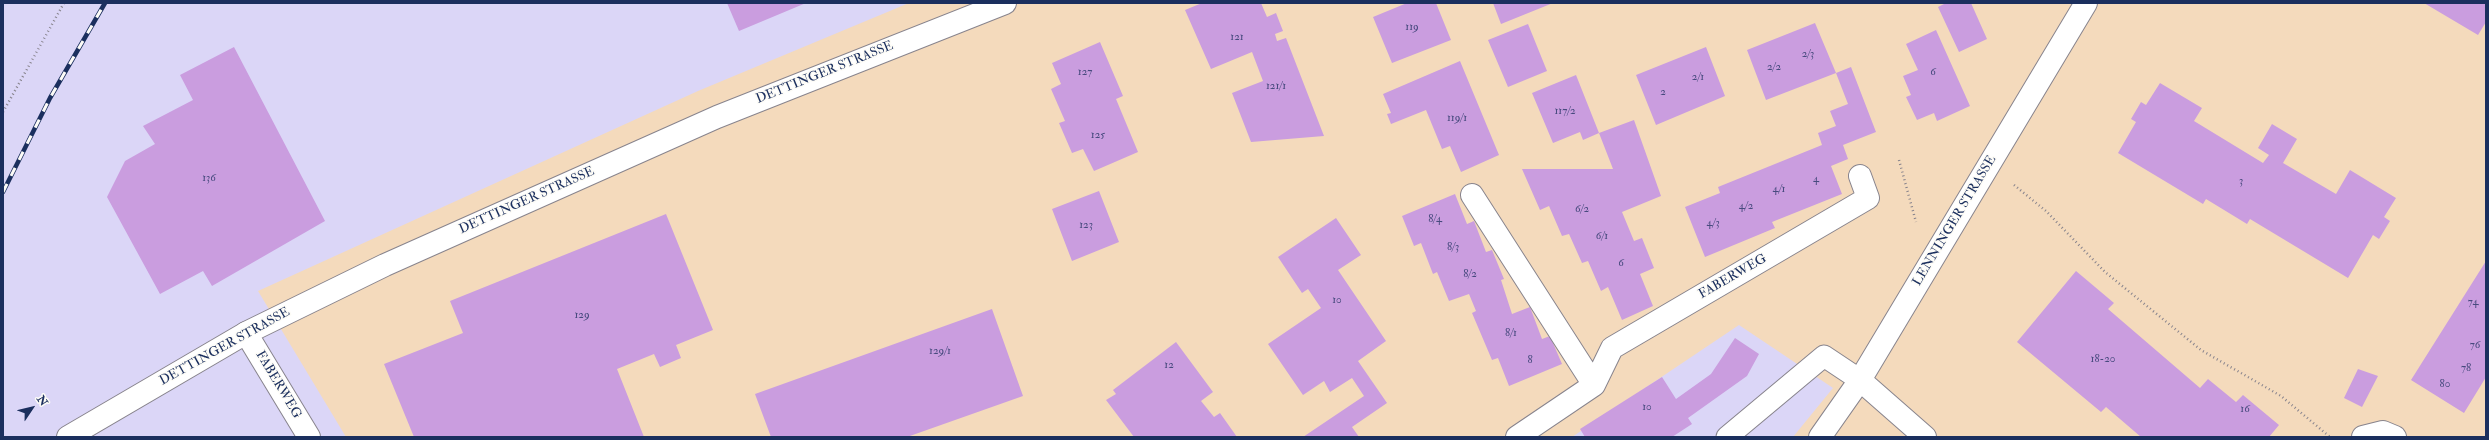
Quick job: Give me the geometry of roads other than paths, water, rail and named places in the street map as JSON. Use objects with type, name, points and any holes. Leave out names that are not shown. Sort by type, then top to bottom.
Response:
[{"type":"street","name":"DETTINGER STRASSE","points":[[68,437],[246,332],[384,265],[717,117],[982,7],[1005,3]]},
{"type":"street","name":"LENNINGER STRASSE","points":[[1820,437],[1860,380],[2086,3]]},
{"type":"street","name":"FABERWEG","points":[[1594,385],[1612,348],[1868,198],[1860,176]]},
{"type":"street","points":[[1472,195],[1594,385],[1517,437]]},
{"type":"street","name":"FABERWEG","points":[[246,332],[309,437]]},
{"type":"street","points":[[1860,380],[1925,437]]},
{"type":"street","points":[[2363,437],[2383,432],[2394,437]]},
{"type":"lane","points":[[1727,437],[1824,356],[1860,380]]},
{"type":"railway","points":[[3,192],[50,98],[105,3]]}]
